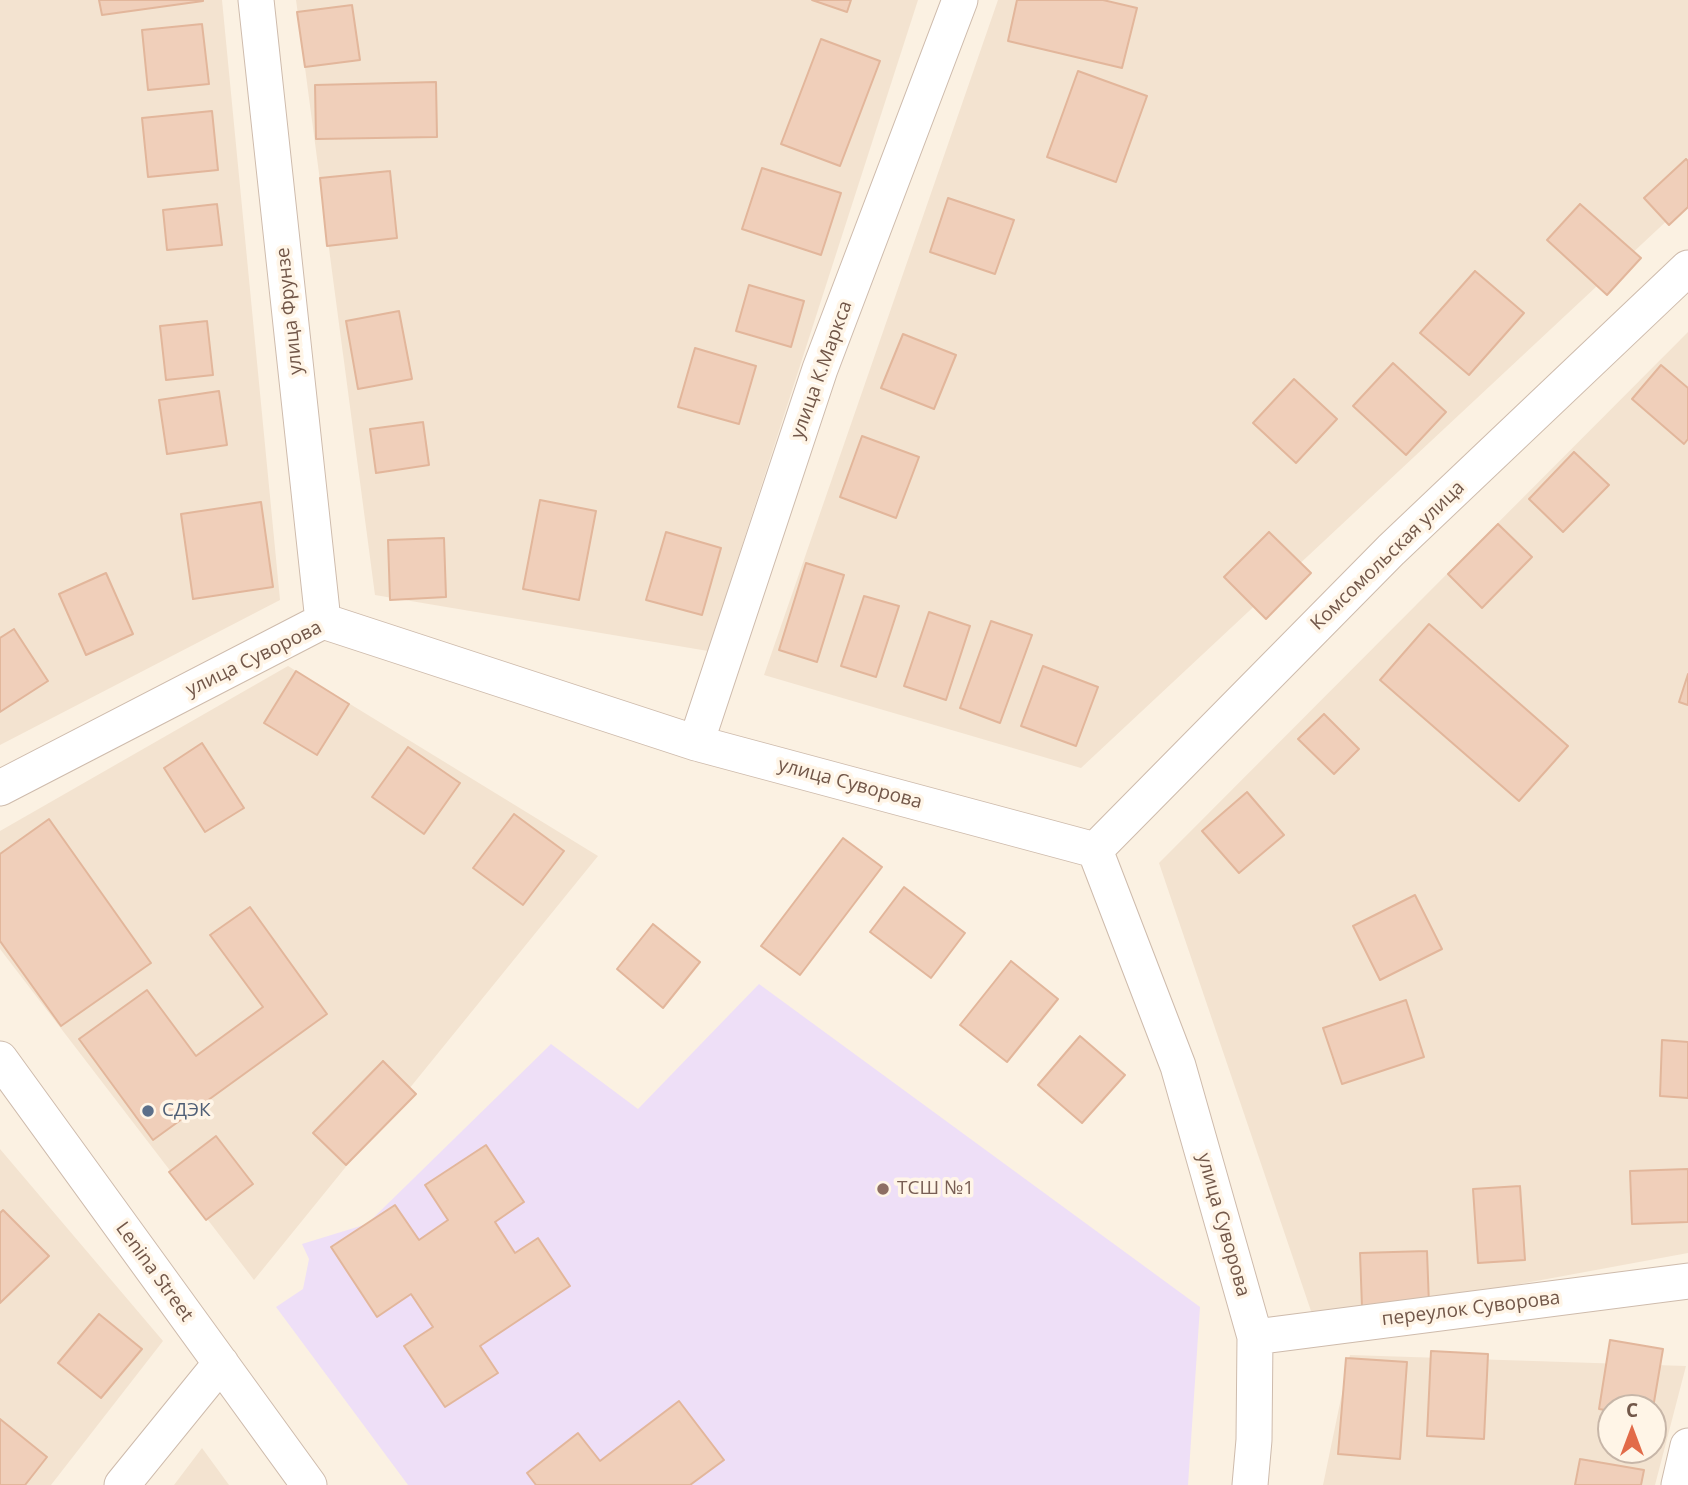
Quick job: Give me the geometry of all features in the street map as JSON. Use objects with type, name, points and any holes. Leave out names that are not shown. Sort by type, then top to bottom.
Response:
[{"type":"street","name":"улица Фрунзе","points":[[256,0],[323,621]]},
{"type":"street","name":"улица К.Маркса","points":[[695,743],[820,369],[960,0]]},
{"type":"street","name":"Комсомольская улица","points":[[1095,850],[1391,550],[1688,268]]},
{"type":"street","name":"улица Суворова","points":[[0,788],[323,621],[695,743],[1095,850],[1178,1066],[1255,1337],[1254,1440],[1250,1485]]},
{"type":"street","name":"Lenina Street","points":[[0,1059],[309,1485]]},
{"type":"street","name":"переулок Суворова","points":[[1255,1337],[1688,1280]]},
{"type":"street","points":[[122,1485],[220,1363]]},
{"type":"street","points":[[1679,1485],[1688,1446]]},
{"type":"shaded area","points":[[0,0],[222,0],[280,600],[0,745]]},
{"type":"shaded area","points":[[296,0],[918,0],[708,651],[375,595]]},
{"type":"shaded area","points":[[998,0],[1688,0],[1688,201],[1081,768],[764,675]]},
{"type":"shaded area","points":[[1688,332],[1688,1253],[1471,1293],[1312,1314],[1159,863]]},
{"type":"shaded area","points":[[288,666],[598,856],[254,1280],[0,949],[0,831]]},
{"type":"shaded area","points":[[759,984],[1200,1307],[1188,1485],[408,1485],[276,1307],[303,1289],[309,1259],[302,1244],[367,1224],[551,1044],[638,1109]]},
{"type":"shaded area","points":[[0,1149],[163,1341],[51,1485],[0,1485]]},
{"type":"shaded area","points":[[1350,1355],[1686,1366],[1667,1439],[1667,1394],[1597,1394],[1597,1464],[1660,1464],[1655,1485],[1323,1485]]},
{"type":"shaded area","points":[[202,1448],[229,1485],[174,1485]]},
{"type":"building","points":[[99,0],[203,0],[203,1],[102,15]]},
{"type":"building","points":[[812,0],[851,0],[847,12]]},
{"type":"building","points":[[1017,0],[1103,0],[1137,8],[1122,68],[1008,41]]},
{"type":"building","points":[[352,5],[360,60],[305,67],[297,12]]},
{"type":"building","points":[[202,24],[209,84],[148,90],[142,30]]},
{"type":"building","points":[[821,39],[880,61],[840,166],[781,144]]},
{"type":"building","points":[[1078,71],[1147,96],[1116,182],[1047,157]]},
{"type":"building","points":[[436,82],[437,137],[316,139],[315,85]]},
{"type":"building","points":[[212,111],[218,170],[148,177],[142,118]]},
{"type":"building","points":[[1686,159],[1688,207],[1669,225],[1644,198]]},
{"type":"building","points":[[762,168],[841,193],[821,255],[742,229]]},
{"type":"building","points":[[390,171],[397,238],[327,246],[320,178]]},
{"type":"building","points":[[948,198],[1014,220],[995,274],[930,252]]},
{"type":"building","points":[[217,204],[222,245],[167,250],[163,210]]},
{"type":"building","points":[[1580,204],[1641,258],[1607,295],[1547,240]]},
{"type":"building","points":[[1475,271],[1524,313],[1469,375],[1420,333]]},
{"type":"building","points":[[749,285],[804,301],[791,347],[736,331]]},
{"type":"building","points":[[399,311],[412,379],[358,389],[346,321]]},
{"type":"building","points":[[207,321],[213,375],[166,380],[160,326]]},
{"type":"building","points":[[903,334],[956,355],[934,409],[881,388]]},
{"type":"building","points":[[695,348],[756,366],[739,424],[678,407]]},
{"type":"building","points":[[1393,363],[1446,412],[1406,455],[1353,406]]},
{"type":"building","points":[[1661,365],[1688,388],[1688,439],[1684,444],[1632,399]]},
{"type":"building","points":[[1294,379],[1337,419],[1296,463],[1253,423]]},
{"type":"building","points":[[219,391],[227,445],[167,454],[159,400]]},
{"type":"building","points":[[423,422],[429,465],[376,473],[370,429]]},
{"type":"building","points":[[862,436],[919,457],[896,518],[840,497]]},
{"type":"building","points":[[1574,452],[1609,485],[1563,532],[1529,499]]},
{"type":"building","points":[[540,500],[596,511],[579,600],[523,589]]},
{"type":"building","points":[[261,502],[273,587],[193,599],[181,514]]},
{"type":"building","points":[[1498,524],[1532,557],[1482,608],[1448,574]]},
{"type":"building","points":[[666,532],[721,548],[702,615],[646,600]]},
{"type":"building","points":[[1269,532],[1311,573],[1266,619],[1224,577]]},
{"type":"building","points":[[444,538],[446,597],[390,600],[388,540]]},
{"type":"building","points":[[806,563],[844,575],[817,662],[779,650]]},
{"type":"building","points":[[106,573],[133,634],[86,655],[59,594]]},
{"type":"building","points":[[864,596],[899,606],[876,677],[841,666]]},
{"type":"building","points":[[929,612],[970,626],[946,700],[904,686]]},
{"type":"building","points":[[991,621],[1032,635],[1000,723],[960,708]]},
{"type":"building","points":[[1429,624],[1568,746],[1519,801],[1380,680]]},
{"type":"building","points":[[14,629],[48,681],[0,712],[0,638]]},
{"type":"building","points":[[1043,666],[1098,687],[1076,746],[1021,726]]},
{"type":"building","points":[[296,671],[349,704],[317,755],[264,723]]},
{"type":"building","points":[[1688,674],[1688,705],[1679,702]]},
{"type":"building","points":[[1324,714],[1359,749],[1334,774],[1298,739]]},
{"type":"building","points":[[202,743],[244,808],[205,832],[164,768]]},
{"type":"building","points":[[408,747],[460,783],[424,834],[372,797]]},
{"type":"building","points":[[1247,792],[1284,835],[1239,873],[1202,831]]},
{"type":"building","points":[[514,814],[564,851],[523,905],[473,868]]},
{"type":"building","points":[[49,819],[151,963],[61,1026],[0,941],[0,854]]},
{"type":"building","points":[[843,838],[882,867],[800,975],[761,946]]},
{"type":"building","points":[[904,887],[965,933],[931,978],[870,932]]},
{"type":"building","points":[[1415,895],[1442,949],[1380,980],[1353,926]]},
{"type":"building","points":[[250,907],[327,1014],[153,1140],[79,1039],[147,990],[196,1056],[263,1007],[210,935]]},
{"type":"building","points":[[653,924],[700,962],[663,1008],[617,969]]},
{"type":"building","points":[[1011,961],[1058,999],[1007,1062],[960,1025]]},
{"type":"building","points":[[1406,1000],[1424,1057],[1342,1084],[1323,1028]]},
{"type":"building","points":[[1080,1036],[1125,1075],[1082,1123],[1038,1085]]},
{"type":"building","points":[[1662,1040],[1688,1042],[1688,1098],[1660,1096]]},
{"type":"building","points":[[383,1061],[416,1094],[346,1165],[313,1133]]},
{"type":"building","points":[[216,1136],[253,1184],[206,1220],[169,1172]]},
{"type":"building","points":[[486,1145],[524,1202],[495,1222],[515,1253],[538,1238],[570,1286],[480,1346],[498,1373],[445,1407],[404,1346],[433,1327],[411,1294],[377,1317],[331,1247],[395,1205],[419,1240],[448,1220],[425,1185]]},
{"type":"building","points":[[1688,1169],[1688,1222],[1632,1224],[1630,1171]]},
{"type":"building","points":[[1520,1186],[1525,1260],[1478,1263],[1473,1189]]},
{"type":"building","points":[[3,1210],[49,1256],[0,1303],[0,1213]]},
{"type":"building","points":[[1427,1251],[1429,1305],[1362,1307],[1360,1253]]},
{"type":"building","points":[[99,1314],[142,1349],[101,1398],[58,1363]]},
{"type":"building","points":[[1610,1340],[1663,1349],[1655,1394],[1601,1394]]},
{"type":"building","points":[[1431,1351],[1488,1354],[1484,1439],[1427,1436]]},
{"type":"building","points":[[1346,1358],[1407,1362],[1400,1459],[1338,1454]]},
{"type":"building","points":[[679,1401],[724,1460],[690,1485],[536,1485],[527,1473],[578,1433],[600,1461]]},
{"type":"building","points":[[0,1419],[47,1457],[25,1485],[0,1485]]},
{"type":"building","points":[[1580,1459],[1644,1470],[1641,1485],[1575,1485]]},
{"type":"place","name":"СДЭК","points":[[148,1111]]},
{"type":"place","name":"ТСШ №1","points":[[883,1189]]}]
